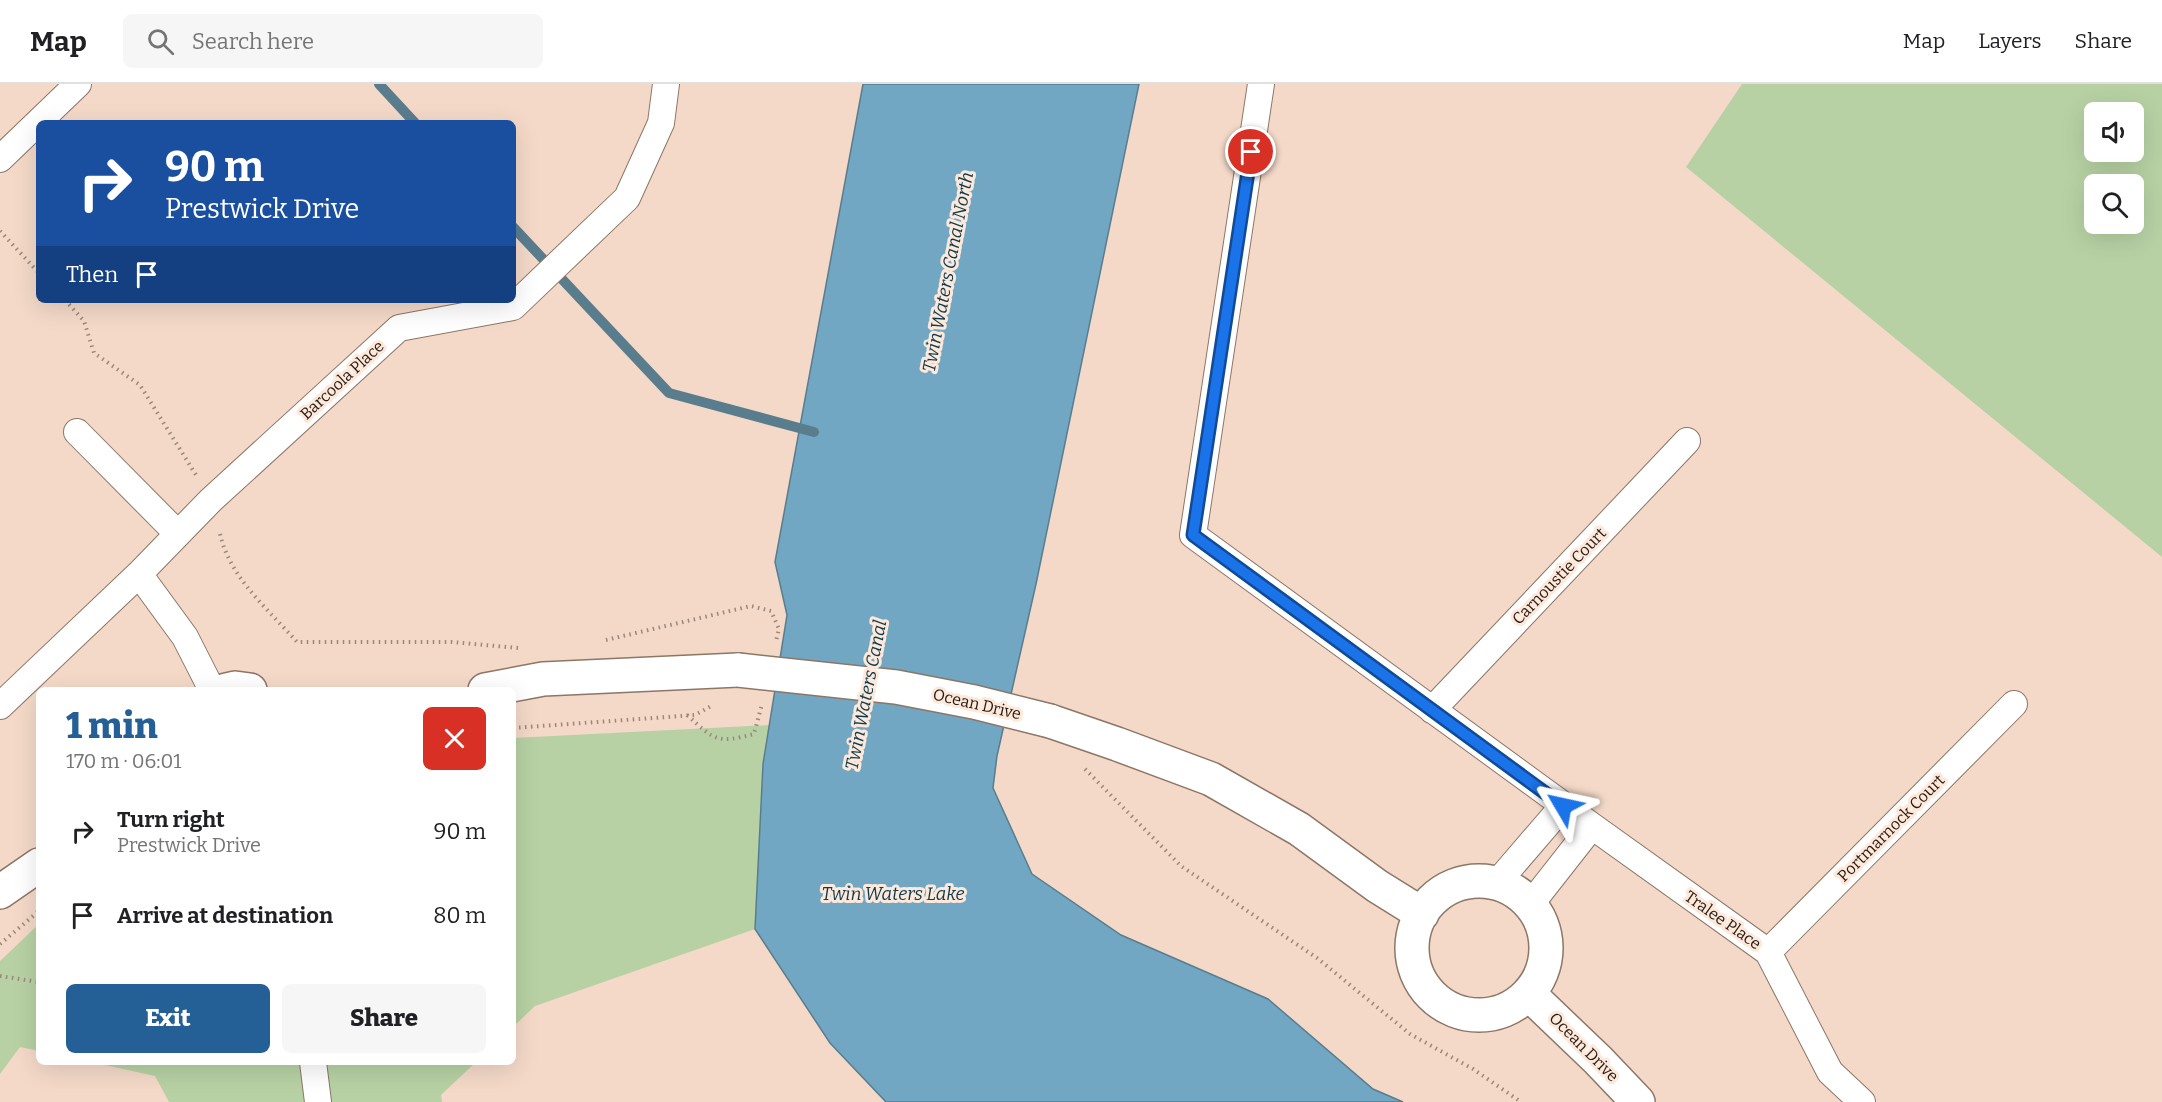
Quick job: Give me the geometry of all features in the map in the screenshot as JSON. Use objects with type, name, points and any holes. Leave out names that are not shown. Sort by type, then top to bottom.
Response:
[{"type":"street","points":[[41,120],[78,84]]},
{"type":"street","name":"Barcoola Place","points":[[0,706],[139,574],[211,500],[399,328],[513,307],[627,198],[661,123],[666,84]]},
{"type":"street","name":"Tralee Place","points":[[1261,84],[1193,535],[1563,806],[1768,952],[1830,1072],[1862,1102]]},
{"type":"street","points":[[0,159],[36,124]]},
{"type":"street","points":[[76,432],[178,534]]},
{"type":"street","name":"Carnoustie Court","points":[[1432,710],[1687,441]]},
{"type":"street","points":[[139,574],[185,637],[210,687]]},
{"type":"street","name":"Ocean Drive","points":[[501,687],[543,679],[738,670],[896,687],[974,702],[1050,722],[1211,779],[1299,829],[1377,886],[1422,914]]},
{"type":"street","name":"Portmarnock Court","points":[[1768,952],[2014,704]]},
{"type":"street","points":[[1496,884],[1563,806]]},
{"type":"street","points":[[1530,905],[1592,826]]},
{"type":"street","points":[[0,892],[36,867]]},
{"type":"street","points":[[1475,881],[1496,884],[1515,891],[1530,905],[1542,926],[1546,949],[1544,965],[1538,980],[1528,994],[1511,1007],[1491,1015],[1469,1015],[1448,1008],[1430,996],[1418,977],[1412,956],[1413,934],[1422,914],[1435,897],[1455,886],[1475,881]]},
{"type":"street","name":"Ocean Drive","points":[[1528,994],[1598,1060],[1638,1102]]},
{"type":"street","points":[[313,1065],[318,1102]]},
{"type":"path","points":[[0,231],[36,270]]},
{"type":"path","points":[[67,303],[84,321],[94,353],[140,385],[211,500],[223,550],[239,577],[297,642],[452,642],[521,648]]},
{"type":"path","points":[[597,642],[751,606],[771,611],[778,628],[774,650]]},
{"type":"path","points":[[687,716],[712,738],[734,739],[754,734],[764,693]]},
{"type":"path","points":[[516,728],[695,715],[719,702]]},
{"type":"path","points":[[1082,766],[1181,866],[1317,957],[1410,1034],[1473,1069],[1521,1102]]},
{"type":"path","points":[[0,944],[36,914]]},
{"type":"path","points":[[0,976],[36,982]]},
{"type":"green space","points":[[1742,84],[2162,84],[2162,557],[1686,167]]},
{"type":"green space","points":[[770,725],[763,764],[755,929],[535,1006],[516,1024],[516,738]]},
{"type":"green space","points":[[36,927],[36,1050],[20,1047],[0,1074],[0,961]]},
{"type":"green space","points":[[105,1065],[473,1065],[441,1095],[442,1102],[169,1102],[155,1076]]},
{"type":"water","name":"Twin Waters Lake","points":[[863,84],[1139,84],[1036,584],[997,756],[993,788],[1032,874],[1121,935],[1268,999],[1373,1089],[1403,1102],[886,1102],[830,1043],[755,929],[763,764],[787,615],[775,562]]},
{"type":"waterway","points":[[379,84],[412,120]]},
{"type":"waterway","points":[[516,230],[669,393],[814,432]]},
{"type":"route","points":[[1251,152],[1193,535],[1563,806]]},
{"type":"water label","name":"Twin Waters Canal North","points":[[948,272]]},
{"type":"water label","name":"Twin Waters Canal","points":[[866,695]]}]
